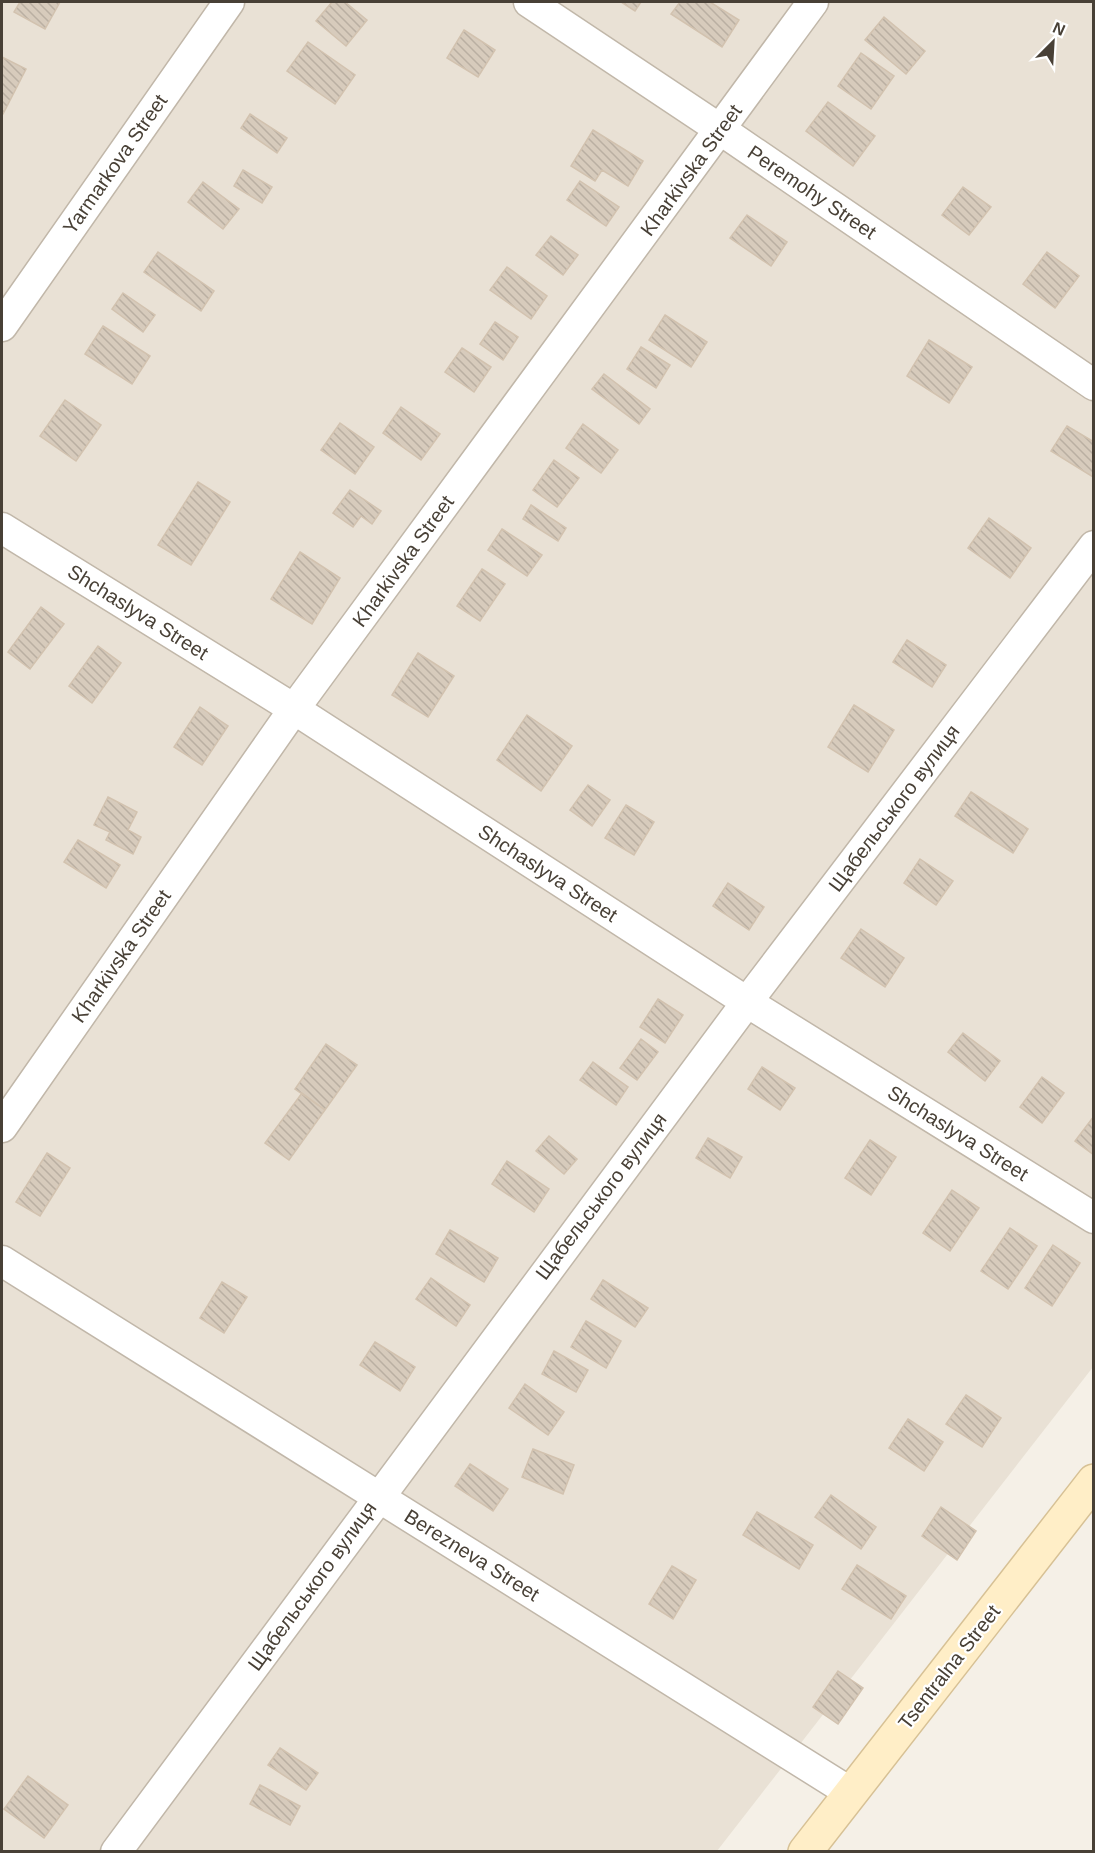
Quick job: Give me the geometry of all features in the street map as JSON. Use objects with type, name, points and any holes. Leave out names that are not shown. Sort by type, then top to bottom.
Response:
[{"type":"main road","name":"Tsentralna Street","points":[[805,1851],[1094,1481]]},
{"type":"street","name":"Yarmarkova Street","points":[[2,326],[229,2]]},
{"type":"street","name":"Peremohy Street","points":[[529,2],[721,129],[1094,385]]},
{"type":"street","name":"Kharkivska Street","points":[[2,1126],[294,709],[813,2]]},
{"type":"street","name":"Shchaslyva Street","points":[[2,528],[294,709],[747,1002],[1094,1218]]},
{"type":"street","name":"Щабельського вулиця","points":[[116,1851],[747,1002],[1094,546]]},
{"type":"street","name":"Berezneva Street","points":[[2,1261],[851,1793]]},
{"type":"shaded area","points":[[2,2],[1093,2],[1093,1367],[717,1851],[2,1852]]},
{"type":"building","points":[[20,2],[60,2],[45,29],[14,12]]},
{"type":"building","points":[[332,2],[345,2],[367,20],[346,46],[316,21]]},
{"type":"building","points":[[621,2],[641,2],[635,11]]},
{"type":"building","points":[[680,2],[710,2],[739,20],[722,47],[671,14]]},
{"type":"building","points":[[884,17],[925,51],[906,74],[865,40]]},
{"type":"building","points":[[464,30],[495,50],[478,77],[447,58]]},
{"type":"building","points":[[308,42],[355,75],[335,104],[287,71]]},
{"type":"building","points":[[861,53],[894,76],[871,109],[838,86]]},
{"type":"building","points":[[2,57],[26,69],[3,114],[2,114]]},
{"type":"building","points":[[828,102],[875,136],[853,166],[806,131]]},
{"type":"building","points":[[250,114],[287,138],[277,153],[241,128]]},
{"type":"building","points":[[593,130],[643,161],[628,186],[602,170],[595,181],[571,166]]},
{"type":"building","points":[[243,170],[272,187],[262,203],[234,186]]},
{"type":"building","points":[[580,181],[619,207],[606,226],[567,200]]},
{"type":"building","points":[[203,182],[239,209],[223,229],[188,202]]},
{"type":"building","points":[[963,187],[991,207],[969,235],[942,215]]},
{"type":"building","points":[[747,215],[787,242],[771,266],[730,238]]},
{"type":"building","points":[[551,236],[578,255],[563,275],[536,255]]},
{"type":"building","points":[[158,252],[214,291],[201,311],[144,272]]},
{"type":"building","points":[[1047,252],[1079,276],[1055,308],[1023,284]]},
{"type":"building","points":[[507,267],[547,296],[531,319],[490,290]]},
{"type":"building","points":[[123,293],[155,315],[143,332],[112,309]]},
{"type":"building","points":[[665,315],[707,342],[691,367],[649,340]]},
{"type":"building","points":[[495,322],[518,337],[503,360],[480,344]]},
{"type":"building","points":[[103,326],[150,356],[132,384],[85,354]]},
{"type":"building","points":[[929,340],[972,367],[949,403],[907,376]]},
{"type":"building","points":[[641,347],[670,365],[656,388],[627,369]]},
{"type":"building","points":[[462,348],[491,367],[474,392],[445,372]]},
{"type":"building","points":[[604,374],[650,409],[639,424],[592,389]]},
{"type":"building","points":[[65,400],[101,425],[76,461],[40,436]]},
{"type":"building","points":[[401,407],[440,434],[421,460],[383,433]]},
{"type":"building","points":[[340,423],[374,447],[355,474],[321,450]]},
{"type":"building","points":[[583,424],[618,450],[601,473],[566,448]]},
{"type":"building","points":[[1067,426],[1094,442],[1093,477],[1051,451]]},
{"type":"building","points":[[554,460],[579,478],[557,507],[533,490]]},
{"type":"building","points":[[198,482],[230,502],[191,565],[158,545]]},
{"type":"building","points":[[350,490],[381,511],[372,524],[361,516],[353,527],[333,513]]},
{"type":"building","points":[[531,505],[566,528],[558,541],[523,519]]},
{"type":"building","points":[[989,518],[1031,548],[1010,578],[968,548]]},
{"type":"building","points":[[502,529],[542,555],[527,576],[488,550]]},
{"type":"building","points":[[300,552],[340,578],[312,624],[271,599]]},
{"type":"building","points":[[482,569],[505,584],[480,621],[457,606]]},
{"type":"building","points":[[41,607],[64,624],[30,669],[8,652]]},
{"type":"building","points":[[907,640],[946,665],[932,687],[893,662]]},
{"type":"building","points":[[98,646],[121,663],[92,703],[69,686]]},
{"type":"building","points":[[418,653],[454,676],[428,717],[392,695]]},
{"type":"building","points":[[854,705],[894,730],[868,772],[828,747]]},
{"type":"building","points":[[200,707],[228,726],[202,765],[174,747]]},
{"type":"building","points":[[527,715],[572,746],[541,791],[497,760]]},
{"type":"building","points":[[588,785],[610,800],[592,826],[570,810]]},
{"type":"building","points":[[971,792],[1028,829],[1013,853],[955,816]]},
{"type":"building","points":[[108,797],[137,812],[128,830],[141,837],[133,854],[106,840],[110,832],[94,825]]},
{"type":"building","points":[[626,805],[654,822],[634,855],[605,838]]},
{"type":"building","points":[[78,840],[120,865],[106,888],[64,862]]},
{"type":"building","points":[[920,859],[953,881],[936,905],[904,883]]},
{"type":"building","points":[[728,883],[764,907],[749,930],[713,906]]},
{"type":"building","points":[[861,929],[904,958],[885,987],[841,958]]},
{"type":"building","points":[[658,999],[683,1015],[665,1043],[640,1027]]},
{"type":"building","points":[[963,1033],[1000,1061],[985,1081],[948,1052]]},
{"type":"building","points":[[641,1039],[658,1052],[637,1080],[620,1068]]},
{"type":"building","points":[[326,1044],[357,1065],[325,1110],[295,1089]]},
{"type":"building","points":[[593,1062],[628,1087],[616,1105],[580,1080]]},
{"type":"building","points":[[762,1067],[795,1088],[780,1110],[748,1089]]},
{"type":"building","points":[[1042,1077],[1064,1093],[1042,1123],[1020,1107]]},
{"type":"building","points":[[302,1093],[325,1110],[289,1160],[265,1143]]},
{"type":"building","points":[[1094,1116],[1094,1155],[1075,1141]]},
{"type":"building","points":[[549,1136],[577,1159],[564,1174],[536,1151]]},
{"type":"building","points":[[708,1138],[742,1157],[730,1178],[696,1158]]},
{"type":"building","points":[[870,1140],[896,1157],[871,1195],[845,1178]]},
{"type":"building","points":[[47,1153],[70,1168],[40,1216],[16,1202]]},
{"type":"building","points":[[507,1161],[549,1189],[534,1212],[492,1184]]},
{"type":"building","points":[[952,1190],[979,1208],[950,1251],[923,1233]]},
{"type":"building","points":[[1010,1228],[1037,1246],[1008,1289],[981,1271]]},
{"type":"building","points":[[450,1230],[498,1258],[484,1282],[436,1254]]},
{"type":"building","points":[[1053,1245],[1080,1263],[1052,1306],[1025,1288]]},
{"type":"building","points":[[431,1278],[470,1305],[456,1326],[416,1299]]},
{"type":"building","points":[[603,1280],[648,1308],[635,1327],[591,1299]]},
{"type":"building","points":[[222,1282],[247,1297],[224,1333],[200,1318]]},
{"type":"building","points":[[586,1321],[621,1341],[606,1368],[571,1347]]},
{"type":"building","points":[[375,1342],[415,1367],[400,1391],[360,1365]]},
{"type":"building","points":[[554,1351],[588,1370],[576,1392],[542,1374]]},
{"type":"building","points":[[525,1384],[564,1412],[548,1435],[509,1408]]},
{"type":"building","points":[[966,1395],[1001,1418],[982,1447],[946,1424]]},
{"type":"building","points":[[908,1419],[943,1442],[924,1471],[889,1448]]},
{"type":"building","points":[[533,1449],[574,1465],[563,1494],[522,1477]]},
{"type":"building","points":[[470,1464],[508,1489],[493,1511],[455,1486]]},
{"type":"building","points":[[831,1495],[876,1527],[861,1549],[815,1517]]},
{"type":"building","points":[[941,1507],[976,1531],[957,1560],[922,1536]]},
{"type":"building","points":[[757,1512],[813,1545],[799,1569],[743,1535]]},
{"type":"building","points":[[857,1565],[906,1596],[891,1619],[842,1589]]},
{"type":"building","points":[[672,1566],[696,1580],[673,1619],[649,1604]]},
{"type":"building","points":[[838,1671],[863,1688],[838,1724],[813,1707]]},
{"type":"building","points":[[280,1748],[318,1773],[306,1790],[268,1765]]},
{"type":"building","points":[[28,1776],[68,1805],[44,1838],[4,1809]]},
{"type":"building","points":[[260,1785],[300,1806],[290,1825],[250,1804]]}]
